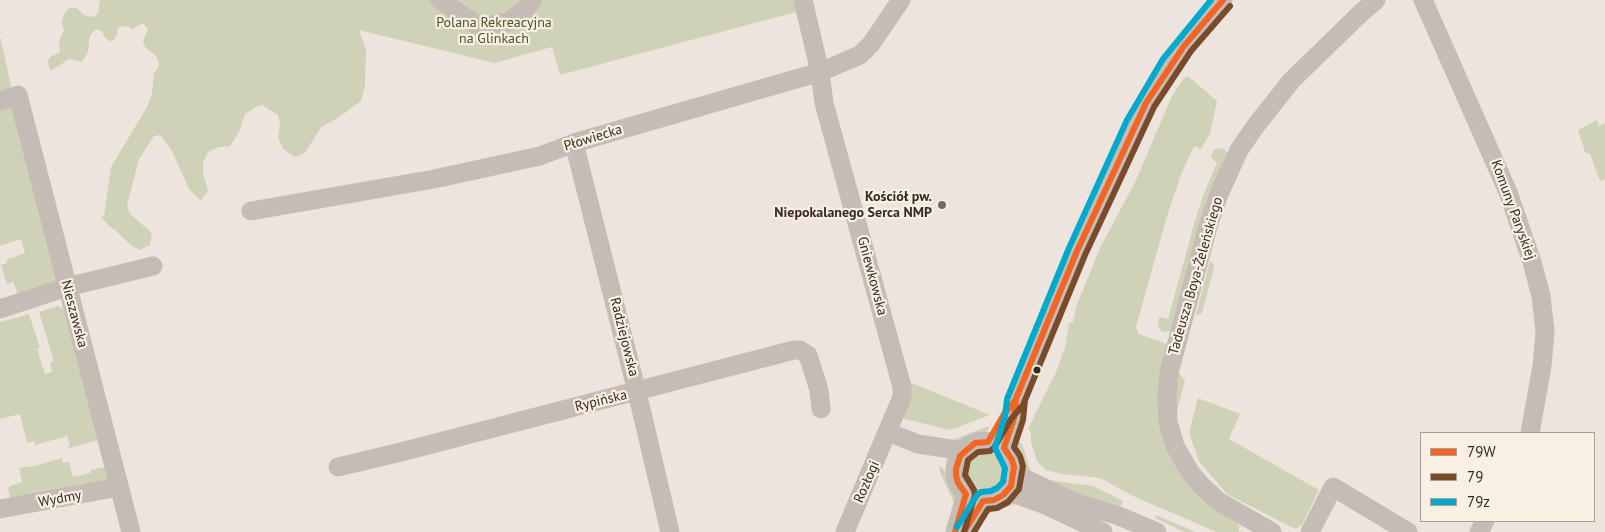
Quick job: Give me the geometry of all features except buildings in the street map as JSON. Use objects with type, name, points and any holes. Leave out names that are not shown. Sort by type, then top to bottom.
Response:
[{"type":"street","points":[[440,0],[474,24],[485,26],[508,22],[534,0]]},
{"type":"street","name":"Gniewkowska","points":[[803,0],[820,72],[824,103],[902,387],[902,397],[888,432]]},
{"type":"street","name":"Płowiecka","points":[[251,211],[434,179],[540,156],[574,142],[820,72],[860,55],[871,44],[901,0]]},
{"type":"street","points":[[996,445],[1004,414],[1015,401],[1084,234],[1146,103],[1184,46],[1223,0]]},
{"type":"street","name":"Tadeusza Boya-Żeleńskiego","points":[[1272,532],[1218,501],[1190,472],[1175,446],[1168,422],[1167,395],[1170,373],[1209,223],[1219,194],[1239,150],[1262,117],[1292,80],[1376,0]]},
{"type":"street","name":"Komuny Paryskiej","points":[[1422,0],[1508,192],[1539,286],[1545,331],[1542,366],[1530,432]]},
{"type":"street","name":"Nieszawska","points":[[0,101],[18,95],[131,532]]},
{"type":"street","name":"Radziejowska","points":[[574,142],[670,532]]},
{"type":"street","points":[[0,309],[67,287],[153,266]]},
{"type":"street","name":"Rypińska","points":[[338,466],[413,449],[637,392],[733,365],[800,350],[808,355],[819,390],[821,410]]},
{"type":"street","points":[[888,432],[918,444],[964,451]]},
{"type":"street","name":"Rozłogi","points":[[846,532],[888,432]]},
{"type":"street","points":[[975,443],[996,445],[1012,460],[1015,474],[1011,486],[999,498],[975,497],[958,483],[956,469],[960,456],[975,443]]},
{"type":"street","points":[[918,444],[939,460],[956,469]]},
{"type":"street","points":[[1015,474],[1077,503],[1119,516],[1158,532]]},
{"type":"street","name":"Wydmy","points":[[0,509],[119,487]]},
{"type":"street","points":[[1310,532],[1333,487],[1408,532]]},
{"type":"street","points":[[1007,491],[1042,504],[1103,532]]},
{"type":"street","points":[[956,532],[975,497]]},
{"type":"street","points":[[964,532],[975,497]]},
{"type":"green space","name":"Polana Rekreacyjna na Glinkach","points":[[100,0],[797,0],[800,11],[560,75],[552,47],[494,63],[359,30],[366,50],[365,85],[361,101],[338,118],[321,127],[305,153],[295,157],[283,149],[278,138],[280,125],[278,115],[262,105],[254,108],[245,114],[239,132],[230,146],[219,147],[208,152],[203,163],[203,173],[208,191],[201,201],[189,189],[173,153],[161,135],[154,136],[139,159],[127,205],[129,213],[152,233],[150,245],[140,250],[132,246],[101,217],[104,216],[111,167],[147,107],[152,94],[154,73],[158,68],[159,62],[156,56],[145,47],[143,41],[148,29],[143,23],[132,29],[128,26],[118,27],[117,35],[112,42],[105,38],[102,31],[96,29],[90,35],[88,52],[82,62],[69,59],[51,71],[48,61],[50,57],[60,52],[59,41],[64,30],[61,22],[69,8],[77,8],[84,15],[94,17],[98,13]]},
{"type":"green space","points":[[0,36],[12,90],[0,93]]},
{"type":"green space","points":[[1188,76],[1217,101],[1210,134],[1201,149],[1194,146],[1182,172],[1167,216],[1136,327],[1139,334],[1168,346],[1162,422],[1239,523],[1239,531],[1242,532],[1216,532],[1133,496],[1100,478],[1062,474],[1046,470],[1037,461],[1031,442],[1031,432],[1028,429],[1056,372],[1065,348],[1069,323],[1073,322],[1076,307],[1099,250],[1136,180],[1171,98],[1181,82]]},
{"type":"green space","points":[[13,105],[62,284],[18,295],[13,282],[7,284],[1,265],[7,263],[6,260],[25,253],[21,239],[0,246],[0,109]]},
{"type":"green space","points":[[1597,120],[1599,126],[1605,123],[1605,179],[1600,181],[1590,154],[1585,152],[1578,130]]},
{"type":"green space","points":[[1215,149],[1225,150],[1229,155],[1171,331],[1163,332],[1158,327],[1159,317],[1168,319],[1195,221],[1217,162],[1213,160],[1211,155]]},
{"type":"green space","points":[[1210,261],[1213,263],[1214,268],[1202,313],[1199,315],[1196,314]]},
{"type":"green space","points":[[58,306],[67,311],[99,440],[69,448],[67,436],[35,445],[34,441],[27,443],[20,414],[0,419],[0,322],[29,314],[40,348],[37,349],[45,374],[52,372],[50,363],[54,361],[39,312]]},
{"type":"green space","points":[[1176,370],[1185,380],[1174,422]]},
{"type":"green space","points":[[907,381],[990,415],[950,430],[901,418]]},
{"type":"green space","points":[[1198,398],[1240,414],[1229,439],[1319,490],[1302,525],[1295,529],[1227,494],[1199,461],[1189,433]]},
{"type":"green space","points":[[986,427],[991,427],[980,436],[960,443],[952,440]]},
{"type":"green space","points":[[1012,437],[1022,444],[1031,472],[1022,470],[1013,446]]},
{"type":"green space","points":[[981,452],[989,452],[996,455],[1002,461],[1005,472],[1002,483],[996,489],[989,492],[981,492],[974,489],[968,483],[965,476],[965,468],[968,461],[974,455]]},
{"type":"green space","points":[[62,458],[63,463],[69,462],[73,477],[91,473],[90,470],[107,467],[111,484],[11,502],[8,489],[10,486],[22,482],[19,468],[31,467]]},
{"type":"green space","points":[[939,465],[949,475],[957,496],[955,505],[940,472]]},
{"type":"green space","points":[[1049,480],[1093,486],[1123,501],[1120,508],[1110,508]]},
{"type":"green space","points":[[1009,500],[1018,503],[982,516],[990,507]]},
{"type":"green space","points":[[1156,515],[1195,532],[1184,532],[1155,518]]},
{"type":"transit line","name":"79z","points":[[957,527],[977,495],[981,492],[991,491],[1003,482],[1005,468],[995,448],[1005,416],[1007,399],[1069,248],[1127,120],[1163,59],[1211,0]]},
{"type":"transit line","name":"79W","points":[[955,532],[966,494],[958,483],[956,476],[960,456],[975,443],[988,442],[1004,414],[1015,401],[1077,251],[1146,103],[1184,46],[1223,0]]},
{"type":"transit line","name":"79","points":[[964,532],[975,495],[965,475],[968,460],[978,452],[990,451],[994,448],[1011,419],[1023,405],[1085,255],[1154,107],[1191,51],[1230,6]]},
{"type":"transit line","name":"79W","points":[[964,532],[983,501],[994,500],[1003,495],[1011,486],[1014,467],[1004,448],[1014,418],[1016,399]]},
{"type":"transit line","name":"79","points":[[974,532],[988,509],[997,508],[1008,502],[1019,489],[1023,466],[1020,456],[1014,447],[1023,420],[1025,400]]},
{"type":"place","name":"Kościół pw. Niepokalanego Serca NMP","points":[[942,205]]}]
